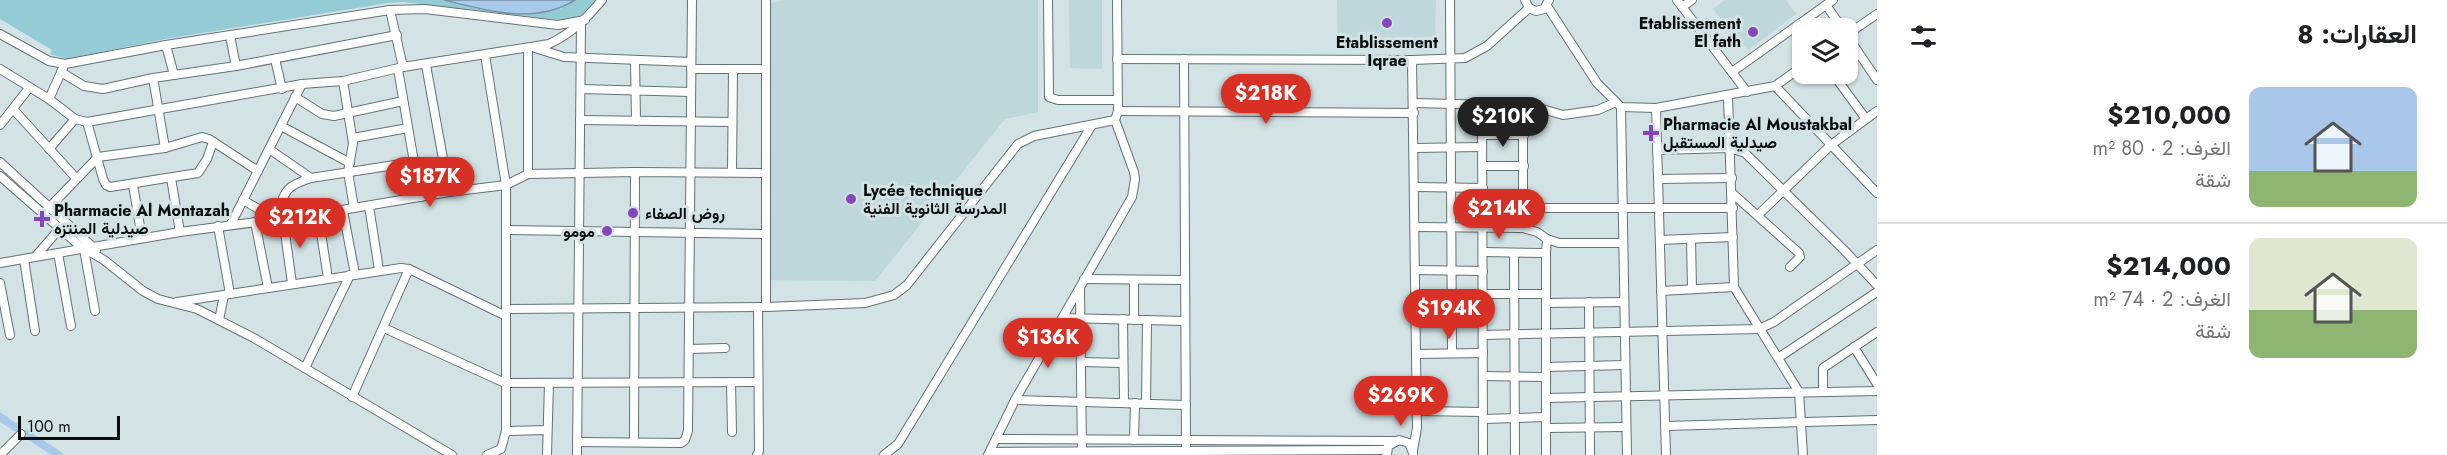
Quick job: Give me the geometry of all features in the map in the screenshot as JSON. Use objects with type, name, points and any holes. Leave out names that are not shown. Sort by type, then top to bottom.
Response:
[{"type":"street","points":[[0,69],[49,99],[75,119],[87,122],[160,111],[302,84],[342,81],[401,68],[549,44],[583,22],[602,0]]},
{"type":"street","points":[[577,442],[684,442],[688,431],[692,0]]},
{"type":"street","points":[[757,455],[759,452],[758,382],[766,234],[766,0]]},
{"type":"street","points":[[1048,0],[1049,97],[1058,100],[1117,100]]},
{"type":"street","points":[[1117,0],[1118,111],[1115,120],[1134,172],[1132,197],[1015,399],[989,453],[1387,452],[1394,441]]},
{"type":"street","points":[[1450,0],[1452,353]]},
{"type":"street","points":[[1692,0],[1680,3],[1747,92]]},
{"type":"street","points":[[1731,72],[1830,2],[1837,18]]},
{"type":"street","points":[[1117,59],[1412,60],[1465,58],[1481,51],[1527,4],[1536,11],[1548,3],[1597,83],[1618,104],[1623,208],[1627,455]]},
{"type":"street","points":[[0,34],[49,61],[65,64],[166,45],[390,10],[425,9],[558,25],[583,22]]},
{"type":"street","points":[[390,10],[397,35],[403,101],[420,197]]},
{"type":"street","points":[[1858,28],[1877,14]]},
{"type":"street","points":[[577,455],[583,22]]},
{"type":"street","points":[[61,72],[84,86],[103,89],[397,35]]},
{"type":"street","points":[[230,36],[236,66]]},
{"type":"street","points":[[166,45],[174,75]]},
{"type":"street","points":[[531,48],[549,54],[581,59],[635,60],[733,70],[766,69]]},
{"type":"street","points":[[528,174],[531,48]]},
{"type":"street","points":[[1858,51],[1877,80]]},
{"type":"street","points":[[485,55],[506,185],[506,431],[501,449],[488,455]]},
{"type":"street","points":[[275,59],[282,88]]},
{"type":"street","points":[[1184,59],[1186,453]]},
{"type":"street","points":[[635,60],[636,121]]},
{"type":"street","points":[[1412,60],[1417,411],[1413,452]]},
{"type":"street","points":[[49,99],[65,64]]},
{"type":"street","points":[[426,65],[448,192]]},
{"type":"street","points":[[732,172],[733,70]]},
{"type":"street","points":[[1414,103],[1538,107],[1563,116],[1618,104],[1656,108],[1728,96],[1775,86],[1792,74]]},
{"type":"street","points":[[153,78],[165,148]]},
{"type":"street","points":[[342,81],[353,138],[348,172],[354,208]]},
{"type":"street","points":[[231,224],[302,84]]},
{"type":"street","points":[[1840,84],[1866,119]]},
{"type":"street","points":[[1775,86],[1877,193]]},
{"type":"street","points":[[1,120],[13,110],[29,88]]},
{"type":"street","points":[[581,89],[691,92]]},
{"type":"street","points":[[1728,96],[1734,287],[1799,392],[1803,455]]},
{"type":"street","points":[[296,97],[322,114],[339,115],[403,101]]},
{"type":"street","points":[[1482,105],[1483,455]]},
{"type":"street","points":[[1523,106],[1523,228]]},
{"type":"street","points":[[1656,108],[1666,455]]},
{"type":"street","points":[[13,110],[76,178]]},
{"type":"street","points":[[1118,111],[1414,113]]},
{"type":"street","points":[[1759,214],[1831,145],[1877,111]]},
{"type":"street","points":[[49,149],[75,119]]},
{"type":"street","points":[[580,120],[732,122]]},
{"type":"street","points":[[173,303],[379,270],[409,269],[506,313],[578,308],[762,307],[865,303],[887,298],[901,291],[1018,144],[1034,136],[1115,120]]},
{"type":"street","points":[[87,122],[108,187],[133,185],[200,171],[213,142]]},
{"type":"street","points":[[884,455],[898,444],[1092,125]]},
{"type":"street","points":[[280,126],[350,163]]},
{"type":"street","points":[[353,138],[408,128]]},
{"type":"street","points":[[1482,135],[1524,135]]},
{"type":"street","points":[[43,214],[98,157],[165,148],[202,137],[258,171]]},
{"type":"street","points":[[1414,148],[1482,147]]},
{"type":"street","points":[[1657,150],[1731,148],[1745,153],[1877,285]]},
{"type":"street","points":[[269,149],[311,178]]},
{"type":"street","points":[[0,162],[94,247],[104,260]]},
{"type":"street","points":[[292,283],[277,220],[289,187],[311,178],[414,162]]},
{"type":"street","points":[[1483,166],[1524,166]]},
{"type":"street","points":[[634,442],[635,172]]},
{"type":"street","points":[[0,263],[218,226],[277,220],[448,192],[506,185],[528,174],[766,173]]},
{"type":"street","points":[[0,176],[84,249],[104,260],[143,291],[173,303],[197,309],[219,320],[452,455]]},
{"type":"street","points":[[171,178],[180,232]]},
{"type":"street","points":[[1658,179],[1732,178]]},
{"type":"street","points":[[133,185],[142,238]]},
{"type":"street","points":[[1414,187],[1451,187],[1523,199]]},
{"type":"street","points":[[1732,193],[1759,214],[1799,253],[1800,257],[1790,267]]},
{"type":"street","points":[[243,200],[277,220]]},
{"type":"street","points":[[369,206],[379,270]]},
{"type":"street","points":[[1523,208],[1733,208]]},
{"type":"street","points":[[305,368],[353,275],[343,210]]},
{"type":"street","points":[[318,214],[328,278]]},
{"type":"street","points":[[35,257],[66,221]]},
{"type":"street","points":[[255,222],[268,288]]},
{"type":"street","points":[[218,226],[227,294],[219,320]]},
{"type":"street","points":[[1415,227],[1523,228],[1559,243],[1623,243]]},
{"type":"street","points":[[506,230],[766,234]]},
{"type":"street","points":[[1660,240],[1733,237]]},
{"type":"street","points":[[1546,455],[1547,239]]},
{"type":"street","points":[[1691,239],[1692,289]]},
{"type":"street","points":[[84,249],[95,311]]},
{"type":"street","points":[[1483,335],[1759,329],[1774,322],[1877,250]]},
{"type":"street","points":[[1483,252],[1546,253]]},
{"type":"street","points":[[58,253],[71,326]]},
{"type":"street","points":[[1515,253],[1515,455]]},
{"type":"street","points":[[24,259],[35,331]]},
{"type":"street","points":[[352,397],[409,269]]},
{"type":"street","points":[[1415,270],[1483,271]]},
{"type":"street","points":[[1084,279],[1185,280]]},
{"type":"street","points":[[1134,280],[1134,320]]},
{"type":"street","points":[[0,283],[10,335]]},
{"type":"street","points":[[1661,291],[1734,287]]},
{"type":"street","points":[[1080,288],[1082,453]]},
{"type":"street","points":[[1778,358],[1877,292]]},
{"type":"street","points":[[1483,294],[1514,294],[1589,302],[1624,302]]},
{"type":"street","points":[[1589,302],[1590,455]]},
{"type":"street","points":[[1416,310],[1483,311]]},
{"type":"street","points":[[1063,318],[1185,321]]},
{"type":"street","points":[[1123,319],[1124,403]]},
{"type":"street","points":[[1146,404],[1147,320]]},
{"type":"street","points":[[384,328],[505,383],[758,382]]},
{"type":"street","points":[[1823,392],[1823,368],[1877,332]]},
{"type":"street","points":[[1854,347],[1877,384]]},
{"type":"street","points":[[689,349],[725,348]]},
{"type":"street","points":[[1416,354],[1483,353]]},
{"type":"street","points":[[1081,362],[1123,363]]},
{"type":"street","points":[[1546,367],[1625,365]]},
{"type":"street","points":[[1483,376],[1546,376]]},
{"type":"street","points":[[731,382],[732,432]]},
{"type":"street","points":[[547,455],[549,383]]},
{"type":"street","points":[[1546,398],[1877,391]]},
{"type":"street","points":[[1015,399],[1186,405]]},
{"type":"street","points":[[1134,440],[1135,403]]},
{"type":"street","points":[[1417,411],[1515,418],[1546,417]]},
{"type":"street","points":[[1665,426],[1877,420]]},
{"type":"street","points":[[1546,428],[1626,427]]},
{"type":"street","points":[[996,440],[1406,441],[1417,428]]},
{"type":"street","points":[[506,431],[548,430]]},
{"type":"street","points":[[0,455],[21,434]]},
{"type":"street","points":[[1020,440],[1020,453]]},
{"type":"street","points":[[1406,441],[1413,452]]},
{"type":"shaded area","points":[[0,0],[444,0],[480,9],[526,15],[560,9],[575,0],[598,0],[582,14],[561,20],[403,2],[388,3],[165,39],[67,59],[50,54],[52,50],[0,19]]},
{"type":"shaded area","points":[[444,0],[575,0],[560,8],[544,12],[511,14]]},
{"type":"shaded area","name":"Lycée technique المدرسة الثانوية الفنية","points":[[786,0],[1038,0],[1038,112],[1005,119],[875,281],[761,280],[766,4]]},
{"type":"shaded area","points":[[1069,0],[1102,0],[1102,69],[1070,68]]},
{"type":"shaded area","name":"Etablissement Iqrae","points":[[1337,0],[1436,0],[1435,47],[1338,46]]},
{"type":"shaded area","name":"Etablissement El fath","points":[[1725,0],[1786,0],[1796,14],[1748,50],[1713,9]]},
{"type":"waterway","points":[[0,417],[15,427]]},
{"type":"waterway","points":[[26,434],[59,455]]},
{"type":"place","name":"Etablissement Iqrae","points":[[1387,23]]},
{"type":"place","name":"Etablissement El fath","points":[[1753,32]]},
{"type":"place","name":"Pharmacie Al Moustakbal صيدلية المستقبل","points":[[1651,133]]},
{"type":"place","name":"Lycée technique المدرسة الثانوية الفنية","points":[[851,199]]},
{"type":"place","name":"روض الصفاء","points":[[633,213]]},
{"type":"place","name":"Pharmacie Al Montazah صيدلية المنتزه","points":[[42,219]]},
{"type":"place","name":"مومو","points":[[607,231]]}]
